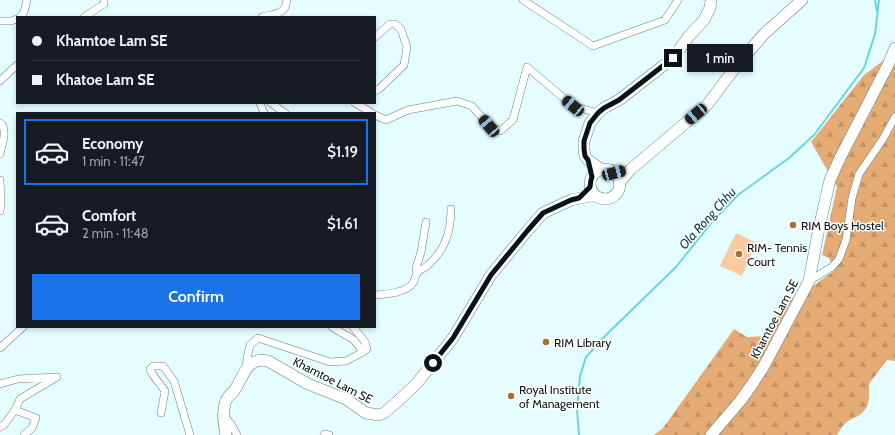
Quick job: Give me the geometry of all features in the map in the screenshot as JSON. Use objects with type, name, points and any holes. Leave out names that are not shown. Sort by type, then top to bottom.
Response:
[{"type":"main road","points":[[602,170],[585,156],[584,141],[590,123],[604,108],[619,100],[673,58],[689,36],[704,20],[710,8],[711,0]]},
{"type":"main road","points":[[619,183],[631,168],[708,105],[738,64],[764,34],[802,0]]},
{"type":"main road","name":"Khamtoe Lam SE","points":[[712,435],[754,383],[809,281],[830,180],[888,65],[895,48]]},
{"type":"main road","points":[[588,160],[592,186],[602,198],[609,198],[613,196],[618,191],[619,183],[617,176],[606,169],[596,172],[592,186]]},
{"type":"main road","points":[[614,173],[631,168]]},
{"type":"main road","name":"Khamtoe Lam SE","points":[[246,369],[253,362],[263,360],[268,361],[308,384],[346,399],[366,413],[379,415],[384,413],[417,383],[453,338],[491,275],[543,213],[571,200],[579,198],[592,186]]},
{"type":"main road","points":[[226,435],[224,426],[224,404],[246,369]]},
{"type":"street","points":[[21,16],[24,12],[27,0]]},
{"type":"street","points":[[86,16],[104,4],[104,0]]},
{"type":"street","points":[[267,16],[276,14],[283,10],[287,0]]},
{"type":"street","points":[[524,0],[593,46],[665,20],[678,0]]},
{"type":"street","points":[[0,20],[11,21],[16,19]]},
{"type":"street","points":[[376,36],[390,24],[395,24],[401,29],[407,47],[404,65],[379,90],[376,91]]},
{"type":"street","points":[[0,81],[16,66]]},
{"type":"street","points":[[376,115],[386,120],[408,110],[457,101],[472,106],[489,126],[500,131],[513,120],[526,67],[573,106],[598,113]]},
{"type":"street","points":[[272,104],[284,112]]},
{"type":"street","points":[[357,104],[370,112]]},
{"type":"street","points":[[809,281],[832,267],[839,259],[846,240],[852,198],[859,174],[883,139],[895,117]]},
{"type":"street","points":[[0,123],[4,128],[5,134],[0,154]]},
{"type":"street","points":[[0,180],[0,211]]},
{"type":"street","points":[[417,273],[437,257],[445,244],[451,223],[451,209]]},
{"type":"street","points":[[376,295],[391,294],[408,288],[413,283],[417,273],[416,268],[421,252],[426,222]]},
{"type":"street","points":[[0,348],[22,328]]},
{"type":"street","points":[[334,328],[354,340],[363,352]]},
{"type":"street","points":[[246,369],[246,358],[250,345],[258,338],[330,362],[346,361],[366,349],[365,342],[353,328]]},
{"type":"street","points":[[161,414],[165,391],[150,369],[153,366],[163,366],[174,381],[190,435]]},
{"type":"street","points":[[0,384],[18,380],[57,377],[20,399],[15,410],[4,425],[0,427]]},
{"type":"street","points":[[15,410],[36,418],[32,428],[24,435]]},
{"type":"street","points":[[224,416],[231,424],[237,435]]},
{"type":"street","points":[[324,435],[329,435]]},
{"type":"green space","points":[[895,56],[895,361],[887,360],[869,384],[869,401],[865,410],[845,424],[837,435],[654,435],[663,428],[734,329],[747,337],[768,336],[785,302],[810,288],[834,271],[829,258],[822,255],[837,187],[811,142],[864,75],[888,57]]},
{"type":"shaded area","name":"RIM- Tennis Court","points":[[736,233],[757,243],[742,276],[720,266]]},
{"type":"waterway","name":"Ola Rong Chhu","points":[[875,0],[877,11]]},
{"type":"waterway","name":"Ola Rong Chhu","points":[[579,435],[577,410],[580,376],[586,357],[606,335],[676,267],[712,222],[738,195],[789,158],[814,135],[864,68],[875,34],[879,0]]},
{"type":"place","name":"RIM Boys Hostel","points":[[793,225]]},
{"type":"place","name":"RIM- Tennis Court","points":[[739,254]]},
{"type":"place","name":"RIM Library","points":[[546,342]]},
{"type":"place","name":"Royal Institute of Management","points":[[511,396]]},
{"type":"route","points":[[433,363],[453,338],[491,275],[543,213],[571,200],[579,198],[590,187],[592,177],[584,149],[584,141],[590,123],[604,108],[619,100],[673,58]]}]
